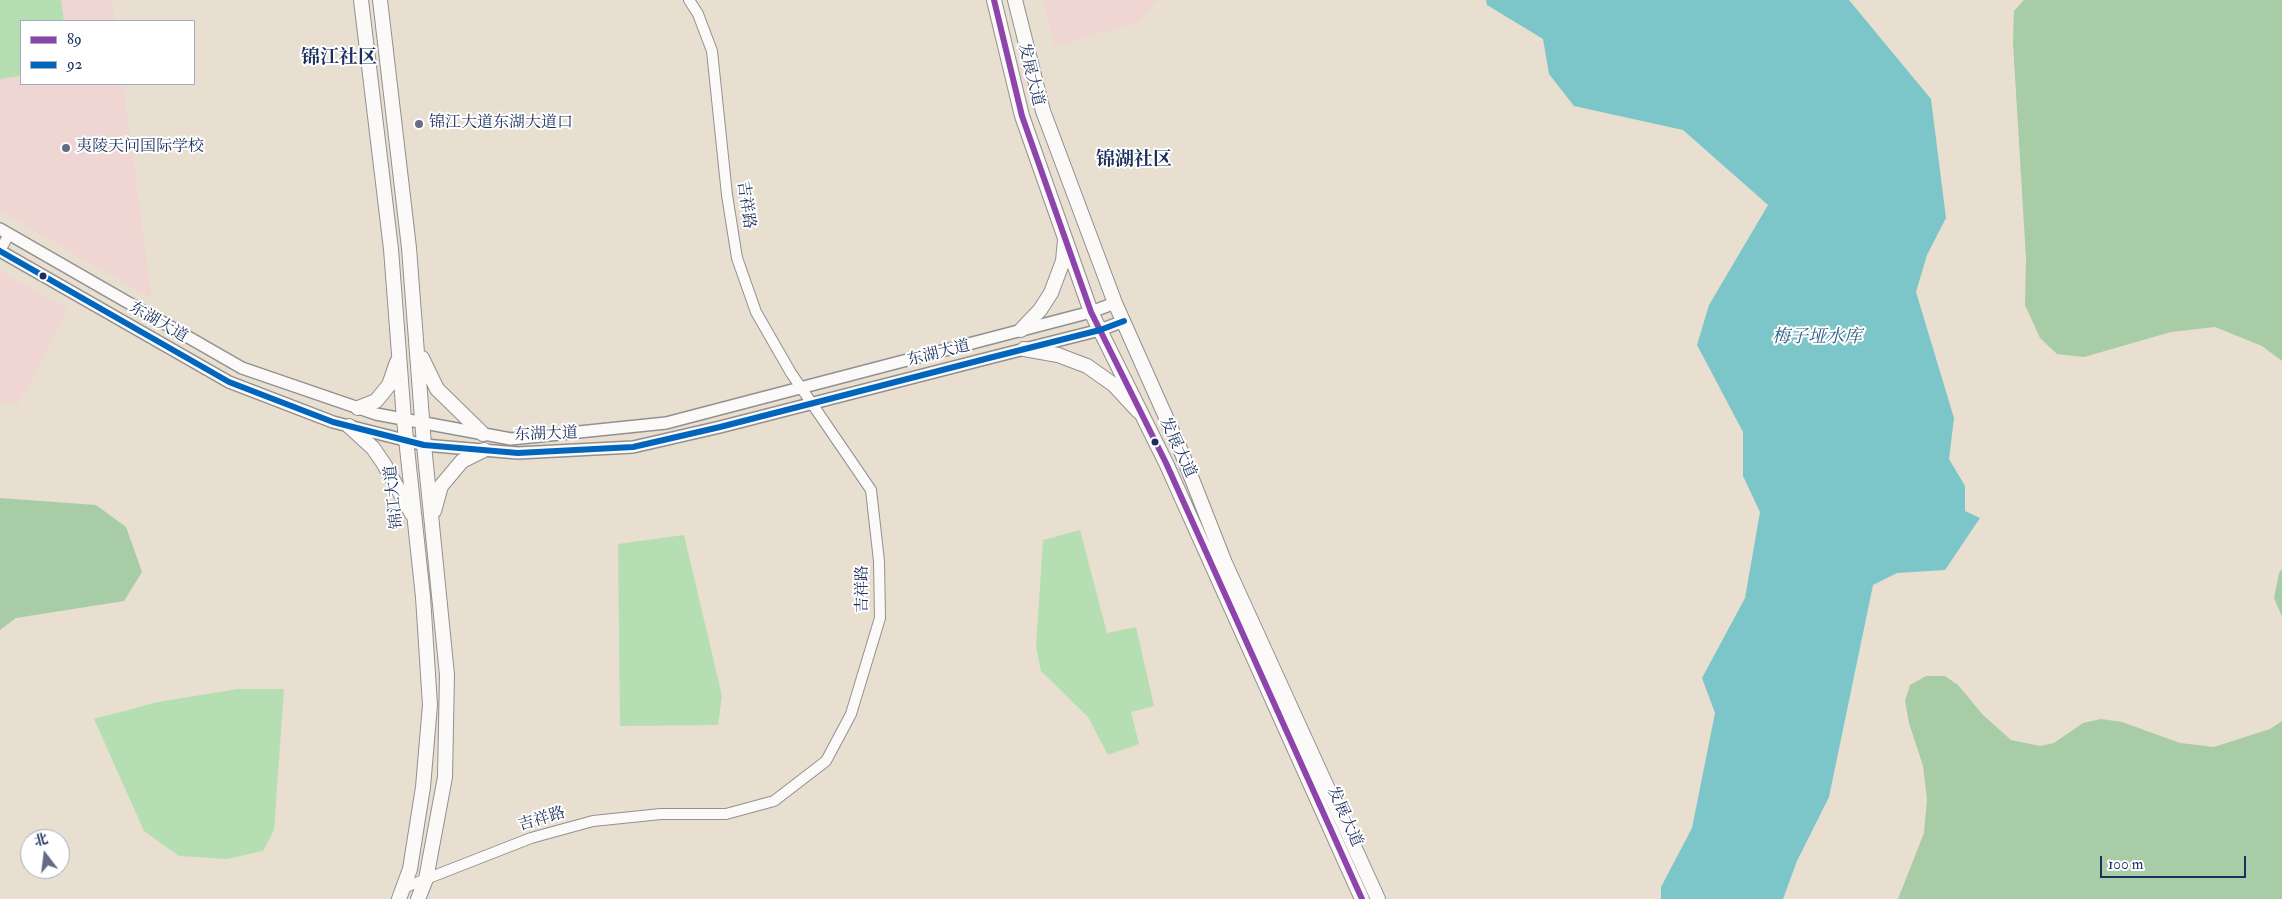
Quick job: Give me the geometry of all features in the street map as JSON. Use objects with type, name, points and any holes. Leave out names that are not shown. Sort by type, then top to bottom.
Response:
[{"type":"main road","name":"锦江大道","points":[[361,0],[392,249],[404,420],[423,596],[430,704],[423,787],[410,869],[401,894]]},
{"type":"main road","name":"锦江大道","points":[[380,0],[409,248],[424,423],[424,445],[447,684],[445,777],[426,879],[418,899]]},
{"type":"main road","name":"发展大道","points":[[994,0],[1022,116],[1090,312],[1166,463],[1362,899]]},
{"type":"main road","name":"发展大道","points":[[1016,0],[1043,111],[1115,303],[1182,450],[1226,563],[1378,899]]},
{"type":"main road","name":"东湖大道","points":[[5,232],[242,368],[376,414],[511,439],[666,423],[1090,312],[1115,303]]},
{"type":"main road","points":[[1021,330],[1040,310],[1051,293],[1064,261],[1065,240]]},
{"type":"main road","name":"东湖大道","points":[[0,251],[229,382],[333,422],[407,441],[424,445],[518,453],[633,447],[1100,330],[1124,321]]},
{"type":"main road","points":[[418,349],[438,389],[483,434]]},
{"type":"main road","points":[[1024,349],[1058,354],[1087,366],[1114,385],[1142,416]]},
{"type":"main road","points":[[358,408],[376,401],[390,386],[400,354]]},
{"type":"main road","points":[[349,426],[372,448],[384,464],[415,520]]},
{"type":"main road","points":[[432,521],[441,486],[462,461],[484,450]]},
{"type":"street","name":"吉祥路","points":[[401,894],[426,879],[531,838],[593,821],[661,814],[726,814],[774,801],[826,761],[851,714],[880,618],[880,561],[871,490],[801,388],[756,312],[738,258],[727,195],[712,51],[698,14],[689,0]]},
{"type":"street","points":[[0,251],[5,232]]},
{"type":"shaded area","name":"夷陵天问国际学校","points":[[0,0],[112,0],[115,20],[20,20],[20,85],[123,85],[152,299],[0,211]]},
{"type":"shaded area","points":[[1043,0],[1158,0],[1138,22],[1054,47]]},
{"type":"shaded area","points":[[0,271],[68,309],[18,405],[0,402]]},
{"type":"green space","points":[[0,0],[61,0],[64,20],[20,20],[20,76],[0,79]]},
{"type":"green space","points":[[2024,0],[2282,0],[2282,361],[2262,346],[2215,327],[2171,332],[2084,357],[2057,354],[2040,338],[2025,305],[2026,258],[2013,43],[2014,11]]},
{"type":"green space","points":[[0,498],[96,505],[126,527],[142,572],[124,601],[16,618],[0,630]]},
{"type":"green space","points":[[1080,530],[1107,633],[1136,627],[1154,706],[1131,712],[1139,744],[1108,755],[1088,717],[1041,671],[1036,647],[1043,540]]},
{"type":"green space","points":[[684,535],[722,696],[718,725],[620,726],[618,544]]},
{"type":"green space","points":[[2282,569],[2282,617],[2274,598],[2279,573]]},
{"type":"green space","points":[[1926,676],[1945,676],[1958,685],[1983,715],[2011,740],[2040,746],[2054,743],[2083,723],[2101,719],[2122,722],[2180,743],[2214,747],[2270,729],[2282,721],[2282,899],[1898,899],[1924,833],[1927,799],[1923,766],[1909,723],[1905,701],[1910,685]]},
{"type":"green space","points":[[238,689],[284,689],[274,830],[263,851],[227,859],[179,856],[144,831],[94,719],[158,702]]},
{"type":"water","name":"梅子垭水库","points":[[1486,0],[1849,0],[1931,99],[1946,218],[1927,255],[1916,292],[1954,418],[1949,459],[1965,486],[1965,511],[1980,518],[1945,570],[1897,573],[1873,585],[1829,797],[1797,861],[1783,899],[1661,899],[1661,887],[1692,828],[1715,713],[1702,678],[1745,598],[1760,512],[1743,476],[1743,432],[1697,345],[1709,305],[1768,205],[1683,130],[1574,106],[1549,74],[1543,39],[1487,5]]},
{"type":"transit line","name":"89","points":[[994,0],[1022,116],[1091,312],[1166,463],[1362,899]]},
{"type":"transit line","name":"92","points":[[0,251],[229,382],[333,422],[424,445],[518,453],[633,447],[720,427],[1100,330],[1124,321]]},
{"type":"place","name":"锦江大道东湖大道口","points":[[419,124]]},
{"type":"place","name":"夷陵天问国际学校","points":[[66,148]]},
{"type":"district","name":"锦江社区","points":[[339,59]]},
{"type":"district","name":"锦湖社区","points":[[1134,161]]}]
